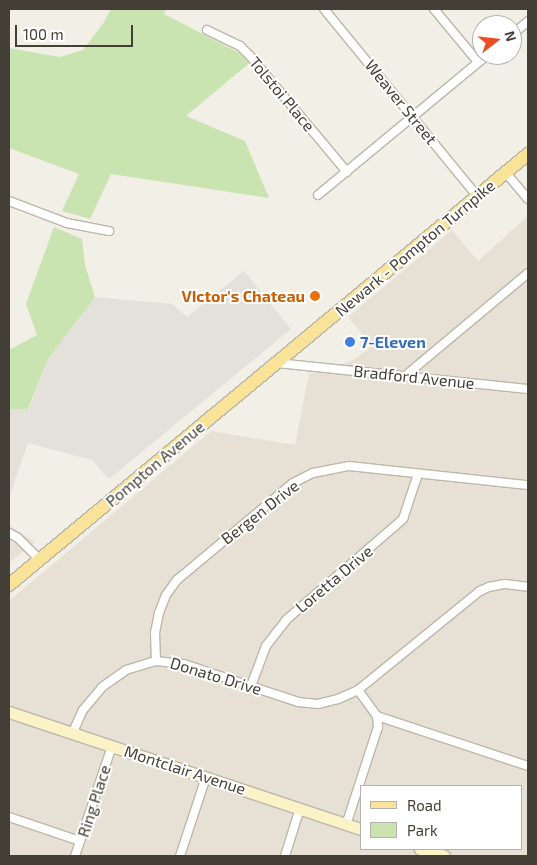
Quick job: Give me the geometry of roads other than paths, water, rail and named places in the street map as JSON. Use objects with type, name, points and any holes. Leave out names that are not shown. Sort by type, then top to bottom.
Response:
[{"type":"main road","name":"Newark - Pompton Turnpike","points":[[302,342],[528,154]]},
{"type":"main road","name":"Pompton Avenue","points":[[9,585],[302,342]]},
{"type":"street","name":"Weaver Street","points":[[324,9],[478,196]]},
{"type":"street","points":[[434,9],[472,55]]},
{"type":"street","name":"Tolstoi Place","points":[[207,30],[240,46],[250,56],[346,172]]},
{"type":"street","points":[[318,195],[474,65]]},
{"type":"street","points":[[506,173],[528,199]]},
{"type":"street","points":[[9,201],[67,223],[109,231]]},
{"type":"street","points":[[405,376],[528,273]]},
{"type":"street","name":"Bradford Avenue","points":[[277,362],[528,389]]},
{"type":"street","name":"Bergen Drive","points":[[156,661],[156,623],[162,603],[171,588],[190,568],[293,484],[313,473],[341,466],[528,485]]},
{"type":"street","name":"Loretta Drive","points":[[251,686],[266,646],[286,620],[402,520],[418,474]]},
{"type":"street","points":[[9,534],[18,538],[40,560]]},
{"type":"street","name":"Donato Drive","points":[[73,732],[83,710],[102,686],[126,670],[156,661],[184,664],[288,700],[308,704],[328,702],[358,690],[480,591],[505,584],[528,587]]},
{"type":"street","points":[[346,825],[378,727],[376,716],[358,690]]},
{"type":"street","name":"Montclair Avenue","points":[[9,712],[242,788],[360,830]]},
{"type":"street","points":[[376,716],[528,766]]},
{"type":"street","name":"Ring Place","points":[[75,856],[112,746]]},
{"type":"street","points":[[180,856],[206,777]]},
{"type":"street","points":[[285,856],[300,808]]},
{"type":"street","points":[[9,817],[80,841]]},
{"type":"street","points":[[423,850],[444,856]]},
{"type":"place","name":"VIctor's Chateau","points":[[315,296]]},
{"type":"place","name":"7-Eleven","points":[[350,342]]}]
